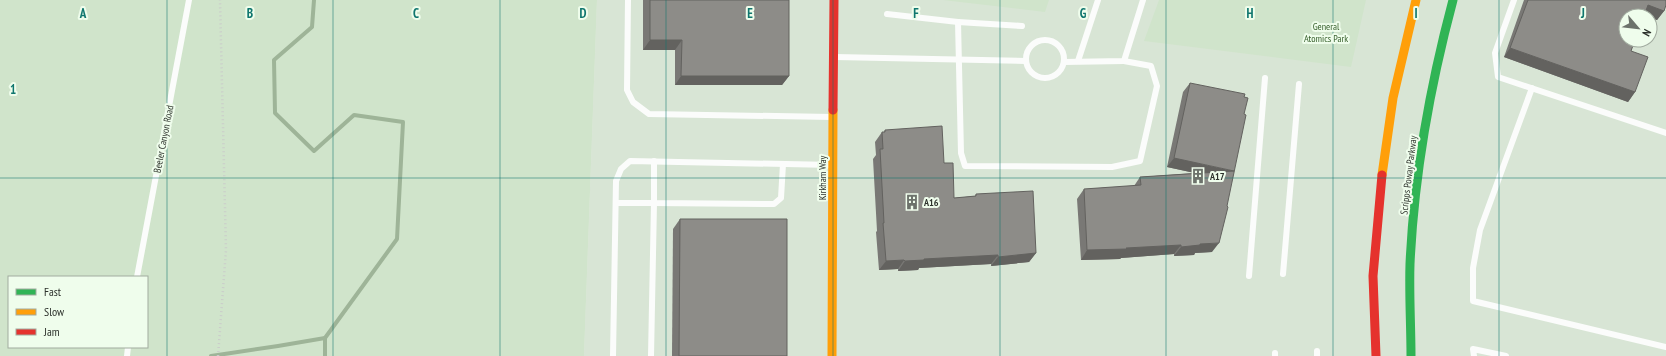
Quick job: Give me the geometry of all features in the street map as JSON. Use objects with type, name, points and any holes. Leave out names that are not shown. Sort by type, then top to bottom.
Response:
[{"type":"main road","name":"Kirkham Way","points":[[832,356],[834,0]]},
{"type":"main road","points":[[1376,356],[1374,266],[1381,182],[1393,103],[1416,0]]},
{"type":"main road","name":"Scripps Poway Parkway","points":[[1411,356],[1410,265],[1416,190],[1428,112],[1445,30],[1453,0]]},
{"type":"lane","name":"Beeler Canyon Road","points":[[137,276],[188,0]]},
{"type":"lane","points":[[628,0],[627,90],[633,102],[649,114],[833,118]]},
{"type":"lane","points":[[1078,61],[1098,0]]},
{"type":"lane","points":[[1124,61],[1143,0]]},
{"type":"lane","points":[[1514,0],[1495,53],[1498,77],[1666,133]]},
{"type":"lane","points":[[887,14],[958,22],[1022,26]]},
{"type":"lane","points":[[958,22],[961,153],[965,166],[1112,167],[1140,161],[1157,86],[1151,66],[1124,61],[1064,62]]},
{"type":"lane","points":[[1043,40],[1054,42],[1059,46],[1064,56],[1064,62],[1059,73],[1048,78],[1042,78],[1031,72],[1026,62],[1029,50],[1038,42],[1043,40]]},
{"type":"lane","points":[[834,57],[1026,62]]},
{"type":"lane","points":[[1249,276],[1265,78]]},
{"type":"lane","points":[[1283,274],[1299,84]]},
{"type":"lane","points":[[1532,88],[1480,230],[1473,268],[1473,301],[1666,347]]},
{"type":"lane","points":[[613,356],[616,180],[621,169],[630,161],[833,165]]},
{"type":"lane","points":[[651,356],[654,161]]},
{"type":"lane","points":[[616,203],[774,204],[781,198],[783,164]]},
{"type":"lane","points":[[1474,356],[1473,349],[1506,356]]},
{"type":"path","points":[[218,356],[226,250],[220,0]]},
{"type":"shaded area","points":[[597,0],[1666,0],[1666,356],[584,356]]},
{"type":"green space","points":[[0,0],[597,0],[584,356],[0,356]]},
{"type":"green space","points":[[943,0],[1049,0],[1045,12]]},
{"type":"green space","name":"General Atomics Park","points":[[1159,0],[1366,0],[1351,67],[1144,41]]},
{"type":"building","points":[[650,0],[789,0],[789,76],[681,76],[682,40],[650,40]]},
{"type":"building","points":[[1528,0],[1666,0],[1664,11],[1648,5],[1647,8],[1618,8],[1618,48],[1632,48],[1631,51],[1648,57],[1635,92],[1510,48]]},
{"type":"building","name":"A17","points":[[1190,83],[1245,94],[1244,97],[1248,98],[1228,207],[1219,243],[1181,247],[1181,245],[1087,250],[1084,189],[1141,185],[1140,177],[1234,171],[1174,158]]},
{"type":"building","name":"A16","points":[[942,126],[944,163],[953,163],[954,198],[976,196],[976,194],[1033,191],[1036,253],[998,257],[998,255],[886,261],[880,149],[883,149],[882,132],[885,132],[885,130]]},
{"type":"building","points":[[680,219],[787,219],[787,356],[679,356]]},
{"type":"waterway","points":[[314,0],[312,27],[274,60],[275,113],[314,151],[354,115],[403,122],[397,239],[325,338],[325,356]]},
{"type":"waterway","points":[[211,356],[325,338]]},
{"type":"traffic: fast","points":[[1411,356],[1410,264],[1419,164],[1430,98],[1453,0]]},
{"type":"traffic: slow","points":[[1382,175],[1393,98],[1416,0]]},
{"type":"traffic: slow","points":[[832,356],[833,110]]},
{"type":"traffic: jam","points":[[833,110],[834,0]]},
{"type":"traffic: jam","points":[[1376,356],[1373,276],[1382,175]]},
{"type":"place","name":"A17","points":[[1198,176]]},
{"type":"place","name":"A16","points":[[912,202]]}]
